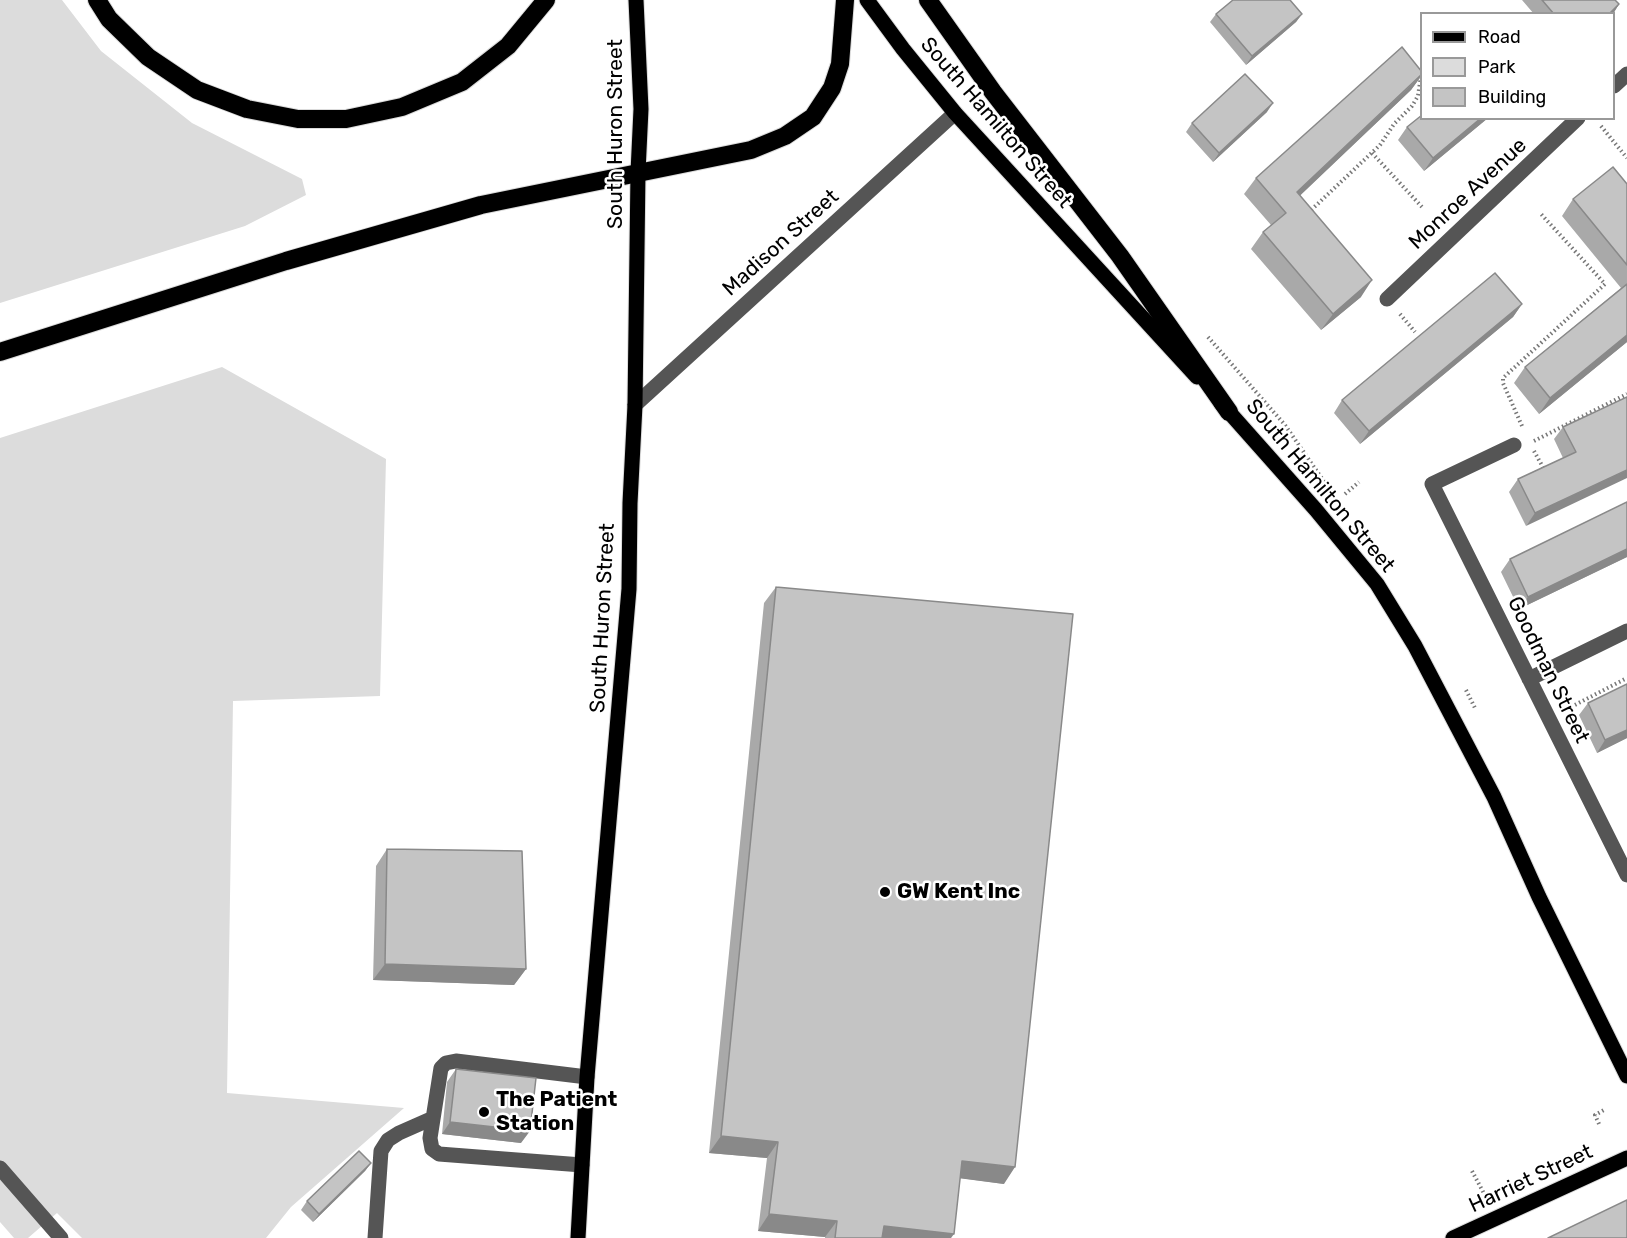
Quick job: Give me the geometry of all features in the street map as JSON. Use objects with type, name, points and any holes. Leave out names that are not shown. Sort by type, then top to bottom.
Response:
[{"type":"highway","points":[[97,0],[109,20],[148,57],[196,90],[247,109],[298,119],[346,119],[402,107],[462,82],[508,46],[546,0]]},
{"type":"highway","points":[[0,352],[286,261],[481,205],[751,150],[785,136],[813,117],[832,88],[840,64],[845,0]]},
{"type":"highway","points":[[928,0],[993,92],[1120,256],[1229,412]]},
{"type":"main road","name":"South Huron Street","points":[[578,1238],[587,1077],[629,589],[641,109],[636,0]]},
{"type":"main road","name":"South Hamilton Street","points":[[867,0],[955,113],[1229,412],[1316,510],[1377,584],[1415,646],[1494,797],[1539,897],[1627,1076]]},
{"type":"main road","name":"Harriet Street","points":[[1453,1238],[1627,1158]]},
{"type":"street","points":[[1615,85],[1627,74]]},
{"type":"street","name":"Madison Street","points":[[635,405],[955,113]]},
{"type":"street","name":"Monroe Avenue","points":[[1387,299],[1576,120]]},
{"type":"street","name":"Goodman Street","points":[[1514,445],[1432,484],[1627,875]]},
{"type":"street","points":[[1529,679],[1627,631]]},
{"type":"street","points":[[582,1165],[439,1154],[432,1149],[430,1138],[441,1068],[446,1063],[456,1061],[587,1077]]},
{"type":"street","points":[[375,1238],[381,1151],[388,1140],[399,1133],[433,1118]]},
{"type":"street","points":[[0,1168],[61,1238]]},
{"type":"path","points":[[1315,220],[1308,213],[1380,145],[1394,124],[1412,106],[1418,96],[1420,82]]},
{"type":"path","points":[[1601,126],[1627,158]]},
{"type":"path","points":[[1372,153],[1422,207]]},
{"type":"path","points":[[1525,431],[1503,383],[1503,378],[1605,284],[1541,214]]},
{"type":"path","points":[[1387,299],[1415,332]]},
{"type":"path","points":[[1549,471],[1545,471],[1541,465],[1530,442],[1627,394]]},
{"type":"path","points":[[1345,494],[1359,482]]},
{"type":"path","points":[[1572,718],[1567,708],[1627,678]]},
{"type":"path","points":[[1599,1124],[1595,1115],[1604,1110]]},
{"type":"path","points":[[1472,1171],[1479,1184]]},
{"type":"green space","points":[[0,0],[62,0],[101,51],[192,123],[302,179],[306,195],[245,226],[0,303]]},
{"type":"green space","points":[[222,367],[386,459],[380,696],[233,701],[227,1093],[404,1108],[291,1207],[266,1238],[82,1238],[57,1213],[28,1238],[14,1238],[0,1222],[0,438]]},
{"type":"building","points":[[1233,0],[1290,0],[1302,14],[1252,56],[1216,14]]},
{"type":"building","points":[[1542,0],[1615,0],[1619,4],[1611,12],[1552,12]]},
{"type":"building","points":[[1402,47],[1420,70],[1420,76],[1297,192],[1372,280],[1333,314],[1263,232],[1286,213],[1256,178]]},
{"type":"building","points":[[1245,74],[1273,103],[1219,153],[1192,123]]},
{"type":"building","points":[[1420,117],[1420,120],[1479,120],[1433,158],[1407,127]]},
{"type":"building","points":[[1613,167],[1627,184],[1627,265],[1573,199]]},
{"type":"building","points":[[1495,273],[1522,304],[1369,431],[1342,400]]},
{"type":"building","points":[[1627,284],[1627,335],[1550,398],[1525,367]]},
{"type":"building","points":[[1627,397],[1627,470],[1535,513],[1518,479],[1576,452],[1563,427]]},
{"type":"building","points":[[1627,502],[1627,549],[1528,597],[1510,559]]},
{"type":"building","name":"GW Kent Inc","points":[[776,587],[1073,614],[1015,1167],[962,1161],[954,1234],[884,1226],[882,1238],[835,1238],[837,1221],[769,1214],[778,1142],[721,1136]]},
{"type":"building","points":[[1627,684],[1627,730],[1605,740],[1588,703]]},
{"type":"building","points":[[387,849],[522,851],[526,969],[385,964]]},
{"type":"building","name":"The Patient Station","points":[[456,1069],[536,1078],[530,1131],[450,1122]]},
{"type":"building","points":[[359,1151],[371,1163],[319,1214],[307,1201]]},
{"type":"building","points":[[1627,1200],[1627,1238],[1548,1238]]},
{"type":"place","name":"GW Kent Inc","points":[[885,892]]},
{"type":"place","name":"The Patient Station","points":[[484,1112]]}]
